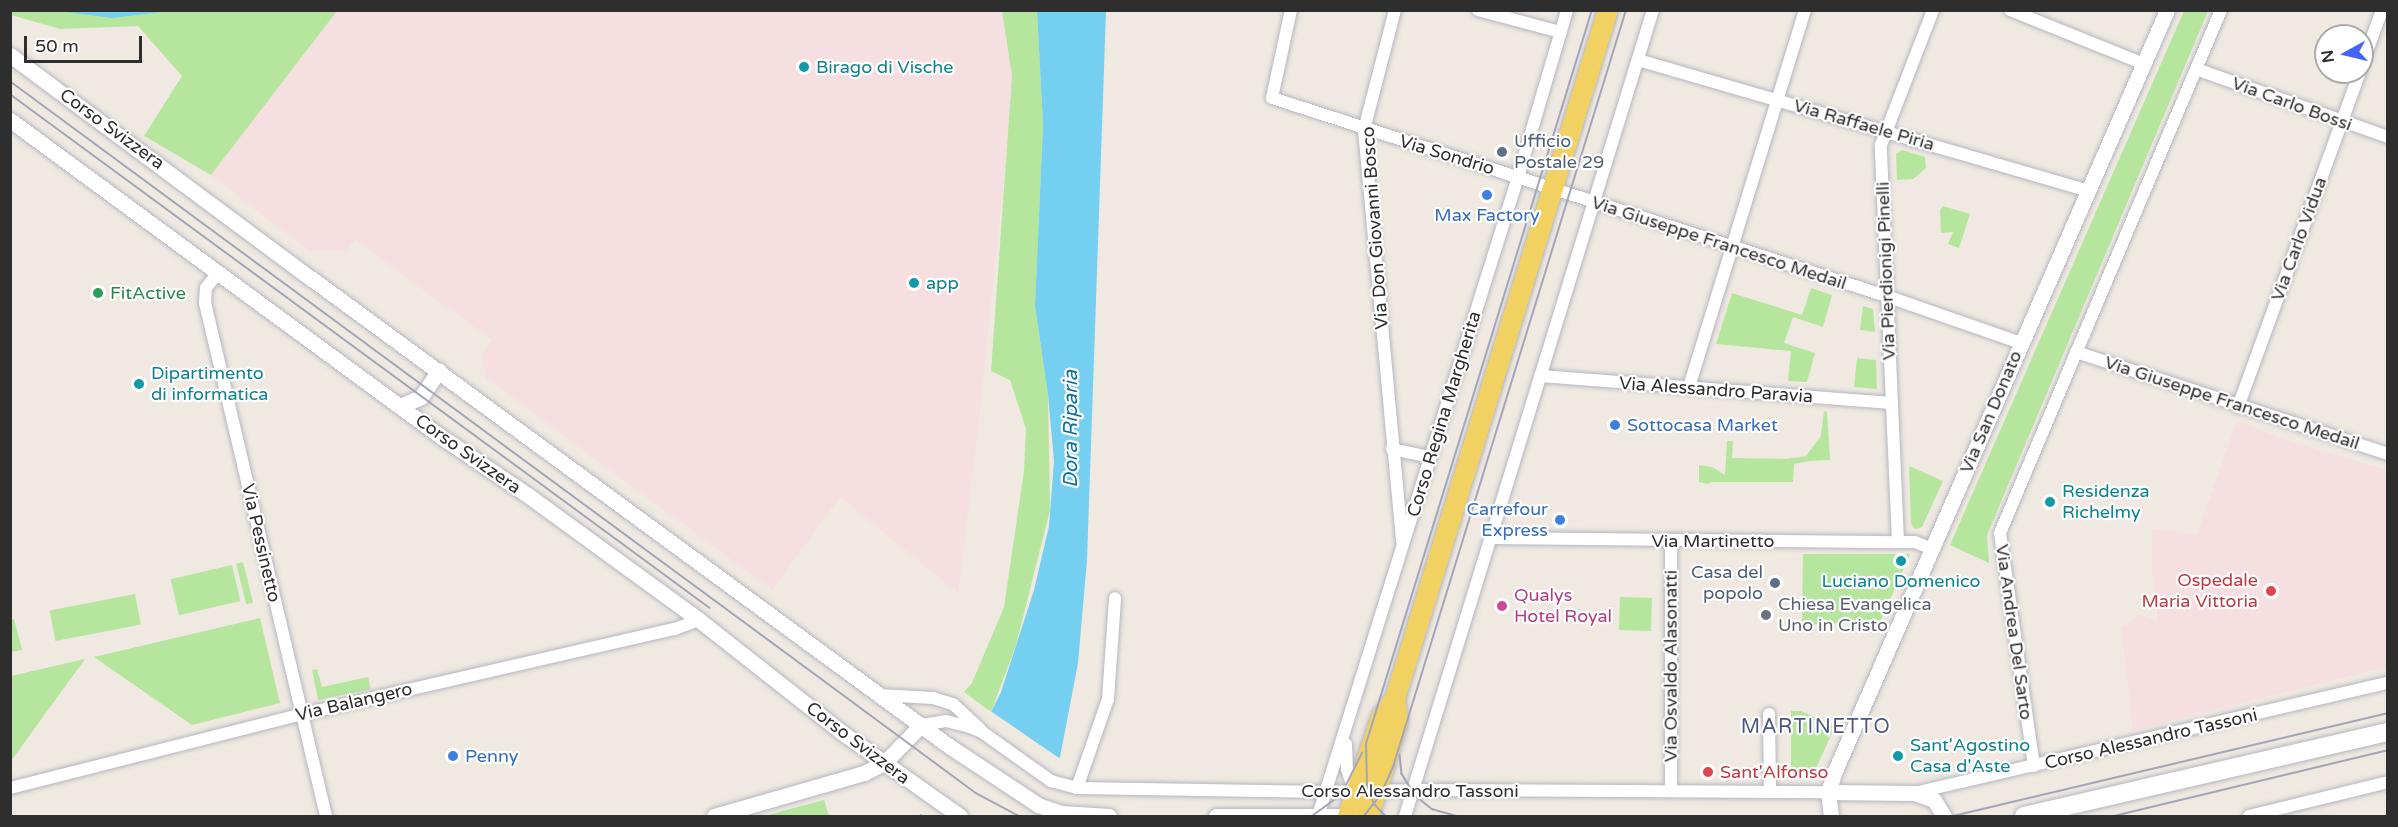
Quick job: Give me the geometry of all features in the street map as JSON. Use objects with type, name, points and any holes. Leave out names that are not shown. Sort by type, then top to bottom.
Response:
[{"type":"main road","name":"Corso Regina Margherita","points":[[1359,816],[1356,792],[1382,718],[1395,699],[1608,10]]},
{"type":"main road","name":"Corso Regina Margherita","points":[[1359,816],[1376,791],[1398,722],[1395,699]]},
{"type":"main road","points":[[2024,816],[2388,732]]},
{"type":"street","name":"Via Sondrio","points":[[1291,10],[1272,98],[1364,130],[1554,189]]},
{"type":"street","name":"Via Don Giovanni Bosco","points":[[1395,10],[1364,130],[1402,547]]},
{"type":"street","points":[[1478,10],[1560,32]]},
{"type":"street","name":"Corso Regina Margherita","points":[[1318,816],[1518,177],[1567,10]]},
{"type":"street","points":[[1405,816],[1415,790],[1653,10]]},
{"type":"street","points":[[1689,387],[1805,10]]},
{"type":"street","name":"Via Pierdionigi Pinelli","points":[[1898,542],[1881,146],[1933,10]]},
{"type":"street","points":[[2010,10],[2144,64]]},
{"type":"street","name":"Via San Donato","points":[[1831,816],[1828,792],[1834,773],[2168,10]]},
{"type":"street","points":[[2076,352],[2221,10]]},
{"type":"street","points":[[2374,32],[2382,10]]},
{"type":"street","name":"Corso Svizzera","points":[[10,55],[879,695],[1035,803]]},
{"type":"street","name":"Via Raffaele Piria","points":[[1638,60],[2088,191]]},
{"type":"street","name":"Via Carlo Bossi","points":[[2196,69],[2341,123],[2388,137]]},
{"type":"street","name":"Via Carlo Vidua","points":[[2238,406],[2356,84]]},
{"type":"street","name":"Corso Svizzera","points":[[10,120],[400,406],[699,620],[884,763],[960,816]]},
{"type":"street","name":"Via Giuseppe Francesco Medail","points":[[1554,189],[1886,296],[2021,343]]},
{"type":"street","name":"Via Pessinetto","points":[[218,273],[206,288],[206,303],[326,816]]},
{"type":"street","name":"Via Giuseppe Francesco Medail","points":[[2076,352],[2238,406],[2387,450]]},
{"type":"street","name":"Via Andrea Del Sarto","points":[[2034,766],[2000,534],[2076,352]]},
{"type":"street","points":[[400,406],[421,397],[439,370]]},
{"type":"street","name":"Via Alessandro Paravia","points":[[1540,376],[1892,404]]},
{"type":"street","points":[[1392,449],[1430,457]]},
{"type":"street","name":"Via Martinetto","points":[[1492,538],[1915,542],[1932,549]]},
{"type":"street","name":"Via Osvaldo Alasonatti","points":[[1671,541],[1671,791]]},
{"type":"street","points":[[1077,788],[1108,699],[1115,598]]},
{"type":"street","name":"Via Balangero","points":[[10,788],[303,714],[675,629],[699,620]]},
{"type":"street","name":"Corso Alessandro Tassoni","points":[[975,726],[1051,781],[1077,788],[1326,792],[1415,790],[1914,793],[2388,683]]},
{"type":"street","points":[[879,695],[933,698],[953,704],[975,726]]},
{"type":"street","points":[[1770,714],[1770,792]]},
{"type":"street","points":[[1349,719],[1345,759],[1356,792]]},
{"type":"street","points":[[714,816],[856,776],[884,763],[921,725],[946,721],[975,726]]},
{"type":"street","points":[[2249,816],[2388,782]]},
{"type":"street","points":[[1914,793],[1934,800],[1944,816]]},
{"type":"street","points":[[1035,803],[1049,816]]},
{"type":"street","points":[[1035,803],[1060,813],[1109,816]]},
{"type":"street","name":"Corso Alessandro Tassoni","points":[[1216,816],[1359,816]]},
{"type":"shaded area","points":[[337,11],[1002,11],[1012,76],[978,431],[958,593],[840,497],[772,590],[486,378],[482,355],[492,340],[355,240],[346,251],[309,251],[211,175]]},
{"type":"shaded area","name":"Ospedale Maria Vittoria","points":[[2237,421],[2289,441],[2387,470],[2387,667],[2133,730],[2121,627],[2135,619],[2136,614],[2158,620],[2152,569],[2152,529],[2197,534]]},
{"type":"green space","points":[[10,11],[337,11],[211,175],[144,136],[182,76],[138,26],[60,29],[11,15]]},
{"type":"green space","points":[[1002,11],[1037,11],[1043,125],[1035,306],[1048,395],[1050,510],[1016,645],[991,712],[964,692],[972,683],[1004,607],[1024,471],[1026,429],[1010,380],[991,371],[1012,76]]},
{"type":"green space","points":[[2184,11],[2208,11],[1987,535],[1989,563],[1950,545]]},
{"type":"green space","points":[[1902,150],[1925,157],[1926,168],[1913,179],[1897,180],[1896,154]]},
{"type":"green space","points":[[1943,206],[1970,214],[1959,248],[1948,244],[1953,232],[1941,233],[1940,210]]},
{"type":"green space","points":[[1811,288],[1832,295],[1823,327],[1793,317],[1784,343],[1815,353],[1807,382],[1788,381],[1791,351],[1716,344],[1732,293],[1802,315]]},
{"type":"green space","points":[[1863,306],[1873,309],[1875,332],[1860,330]]},
{"type":"green space","points":[[1857,358],[1876,360],[1877,389],[1854,387]]},
{"type":"green space","points":[[1824,411],[1827,412],[1830,460],[1794,464],[1793,482],[1711,482],[1708,484],[1699,482],[1699,465],[1712,467],[1725,475],[1727,441],[1733,441],[1732,458],[1787,459],[1806,456],[1821,436]]},
{"type":"green space","points":[[1909,466],[1943,481],[1922,527],[1917,529],[1913,528],[1911,522]]},
{"type":"green space","points":[[1803,554],[1910,554],[1875,634],[1846,623],[1802,625]]},
{"type":"green space","points":[[243,562],[253,603],[246,604],[236,564]]},
{"type":"green space","points":[[232,565],[240,601],[179,615],[171,579]]},
{"type":"green space","points":[[135,594],[141,624],[56,641],[50,611]]},
{"type":"green space","points":[[1620,597],[1652,598],[1651,631],[1619,630]]},
{"type":"green space","points":[[260,618],[280,703],[192,725],[94,657]]},
{"type":"green space","points":[[14,619],[22,650],[11,652],[11,620]]},
{"type":"green space","points":[[85,659],[11,761],[11,676]]},
{"type":"green space","points":[[317,669],[322,687],[368,677],[371,689],[318,700],[312,670]]},
{"type":"green space","points":[[1791,711],[1801,711],[1835,726],[1814,773],[1791,773]]},
{"type":"green space","points":[[824,800],[829,816],[764,816]]},
{"type":"water","points":[[59,10],[170,11],[112,18]]},
{"type":"water","name":"Dora Riparia","points":[[1037,11],[1106,11],[1087,560],[1078,663],[1060,757],[1012,816],[919,816],[991,712],[1001,692],[1034,590],[1049,526],[1054,461],[1048,395],[1035,306],[1043,125]]},
{"type":"pier","points":[[989,710],[1062,760],[1016,816],[924,816],[918,812]]},
{"type":"tram line","points":[[1385,816],[1374,804],[1367,785],[1366,744],[1592,10]]},
{"type":"tram line","points":[[1364,816],[1381,794],[1393,767],[1626,10]]},
{"type":"tram line","points":[[10,81],[976,793],[1019,816]]},
{"type":"tram line","points":[[10,94],[710,608]]},
{"type":"tram line","points":[[1953,816],[2388,713]]},
{"type":"tram line","points":[[2114,816],[2388,750]]},
{"type":"tram line","points":[[1312,816],[1341,795],[1362,753]]},
{"type":"tram line","points":[[1400,755],[1402,774],[1416,796],[1432,809],[1457,816]]},
{"type":"tram line","points":[[1406,816],[1443,816]]},
{"type":"place","name":"Birago di Vische","points":[[804,67]]},
{"type":"place","name":"Ufficio Postale 29","points":[[1502,152]]},
{"type":"place","name":"Max Factory","points":[[1487,195]]},
{"type":"place","name":"app","points":[[914,283]]},
{"type":"place","name":"FitActive","points":[[98,293]]},
{"type":"place","name":"Dipartimento di informatica","points":[[139,384]]},
{"type":"place","name":"Sottocasa Market","points":[[1615,425]]},
{"type":"place","name":"Residenza Richelmy","points":[[2050,502]]},
{"type":"place","name":"Carrefour Express","points":[[1560,520]]},
{"type":"place","name":"Luciano Domenico","points":[[1901,561]]},
{"type":"place","name":"Casa del popolo","points":[[1775,583]]},
{"type":"place","name":"Ospedale Maria Vittoria","points":[[2271,591]]},
{"type":"place","name":"Qualys Hotel Royal","points":[[1502,606]]},
{"type":"place","name":"Chiesa Evangelica Uno in Cristo","points":[[1766,615]]},
{"type":"place","name":"Penny","points":[[453,756]]},
{"type":"place","name":"Sant'Agostino Casa d'Aste","points":[[1898,756]]},
{"type":"place","name":"Sant'Alfonso","points":[[1708,772]]},
{"type":"district","name":"MARTINETTO","points":[[1816,727]]}]
